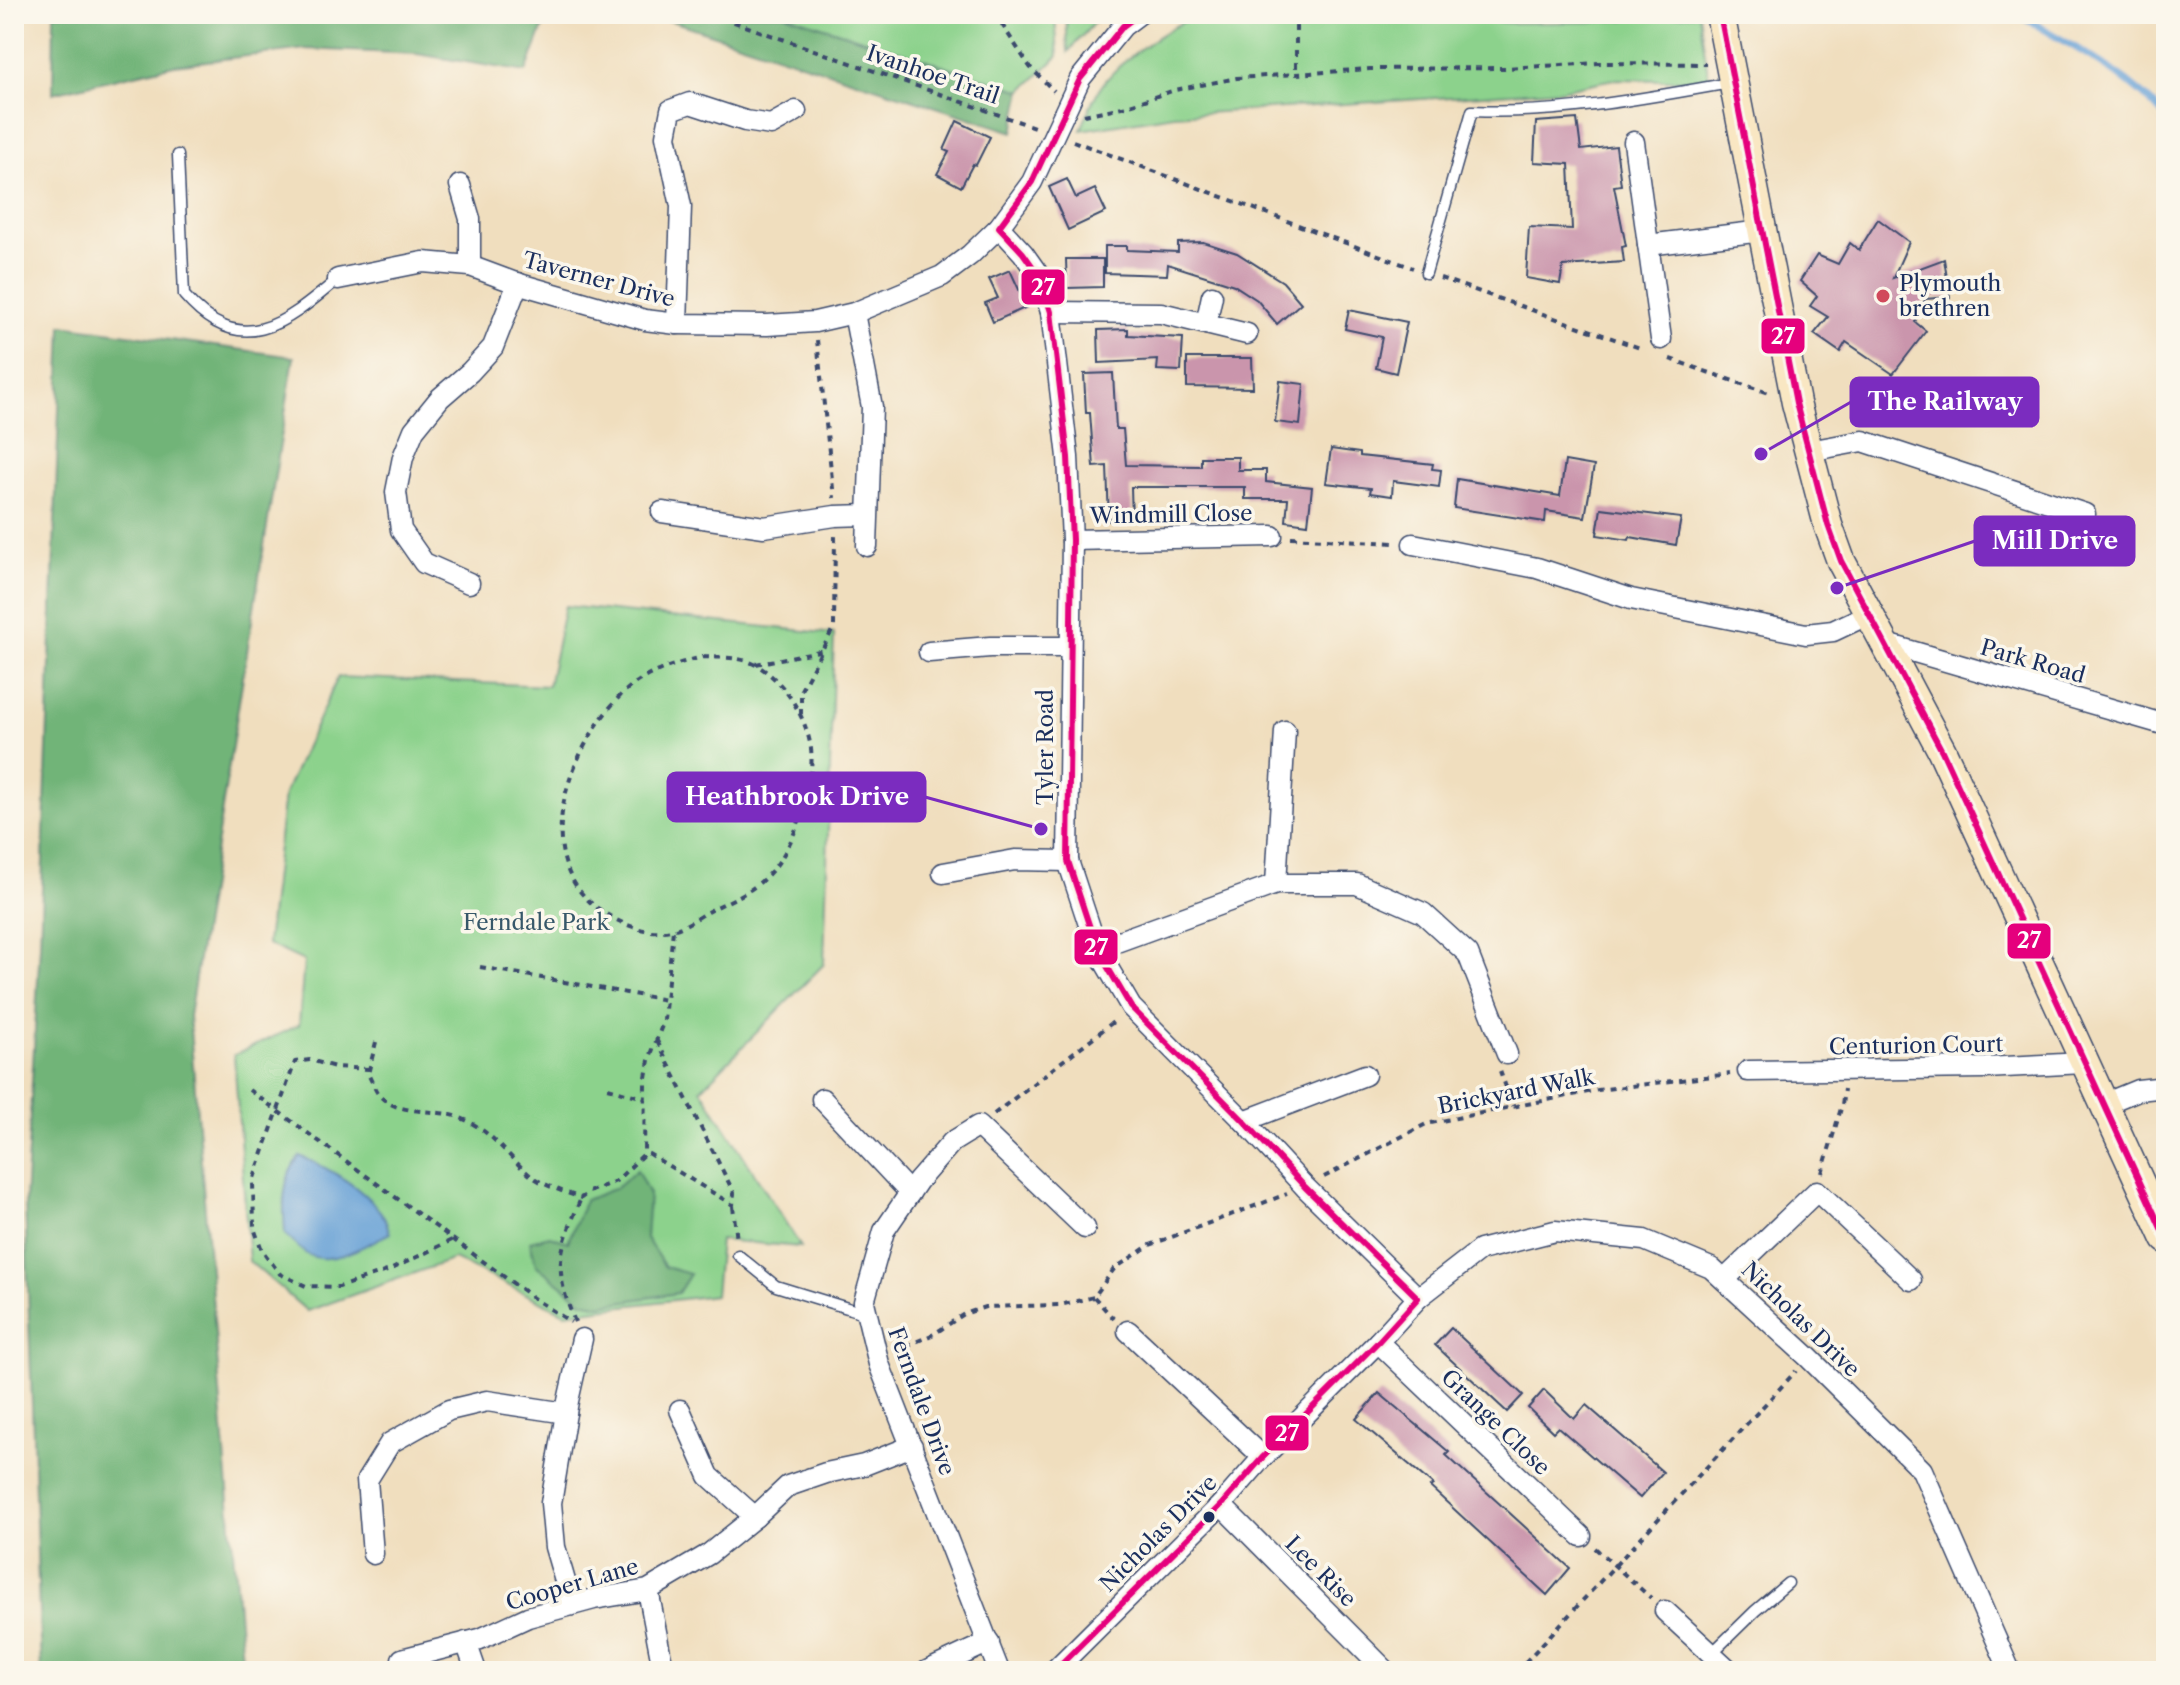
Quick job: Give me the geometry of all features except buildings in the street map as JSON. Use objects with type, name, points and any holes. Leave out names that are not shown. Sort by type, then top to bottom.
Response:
[{"type":"street","name":"Taverner Drive","points":[[338,279],[423,262],[470,266],[645,320],[677,324],[767,325],[815,322],[854,313],[942,276],[999,227],[1032,182],[1059,119],[1098,54],[1123,26],[1139,14]]},
{"type":"street","points":[[1720,14],[1796,403],[1828,525],[1841,561],[1942,751],[2104,1104],[2114,1132],[2166,1239]]},
{"type":"street","points":[[677,324],[681,206],[666,136],[671,110],[690,103],[745,121],[771,125],[796,111]]},
{"type":"street","points":[[1634,142],[1661,339]]},
{"type":"street","points":[[460,185],[470,219],[470,266]]},
{"type":"street","name":"Tyler Road","points":[[999,227],[1040,277],[1051,312],[1068,457],[1072,540],[1068,861],[1097,949],[1131,1007],[1305,1187],[1418,1298]]},
{"type":"street","points":[[1648,245],[1762,231]]},
{"type":"street","points":[[469,583],[424,563],[401,530],[396,492],[403,457],[414,430],[440,398],[493,347],[518,283]]},
{"type":"street","points":[[1206,324],[1212,296]]},
{"type":"street","points":[[1051,312],[1161,313],[1247,334]]},
{"type":"street","points":[[854,313],[872,407],[867,546]]},
{"type":"street","points":[[1809,451],[1863,441],[2085,514]]},
{"type":"street","points":[[662,512],[764,527],[835,516],[867,515]]},
{"type":"street","name":"Windmill Close","points":[[1072,540],[1272,536]]},
{"type":"street","points":[[1413,544],[1537,568],[1631,599],[1806,634],[1833,631],[1869,614]]},
{"type":"street","name":"Park Road","points":[[1887,644],[2166,725]]},
{"type":"street","points":[[929,652],[990,647],[1069,647]]},
{"type":"street","points":[[1276,884],[1285,731]]},
{"type":"street","points":[[943,873],[1015,860],[1068,861]]},
{"type":"street","points":[[1097,949],[1276,884],[1357,884],[1423,913],[1468,954],[1507,1054]]},
{"type":"street","name":"Centurion Court","points":[[1748,1071],[1986,1068],[2084,1063]]},
{"type":"street","points":[[1244,1121],[1365,1075]]},
{"type":"street","points":[[2104,1104],[2138,1090],[2166,1087]]},
{"type":"street","points":[[822,1099],[910,1193]]},
{"type":"street","points":[[978,1126],[1085,1228]]},
{"type":"street","name":"Ferndale Drive","points":[[978,1126],[952,1142],[910,1193],[884,1231],[864,1302],[878,1358],[999,1671]]},
{"type":"street","points":[[1725,1279],[1817,1191],[1911,1280]]},
{"type":"street","name":"Nicholas Drive","points":[[1054,1671],[1221,1505],[1263,1457],[1418,1298],[1480,1250],[1555,1231],[1644,1240],[1711,1268],[1808,1357],[1922,1470],[2010,1671]]},
{"type":"street","points":[[1128,1331],[1263,1457]]},
{"type":"street","points":[[572,1605],[555,1547],[551,1503],[582,1339]]},
{"type":"street","name":"Grange Close","points":[[1378,1342],[1581,1536]]},
{"type":"street","points":[[373,1554],[367,1480],[390,1443],[449,1410],[487,1401],[566,1413]]},
{"type":"street","points":[[680,1410],[709,1476],[755,1517]]},
{"type":"street","name":"Cooper Lane","points":[[402,1659],[480,1639],[528,1617],[648,1590],[709,1554],[788,1486],[826,1473],[864,1465],[912,1446]]},
{"type":"street","name":"Lee Rise","points":[[1221,1505],[1386,1671]]},
{"type":"street","points":[[648,1590],[662,1663],[667,1671]]},
{"type":"street","points":[[1665,1611],[1730,1671]]},
{"type":"street","points":[[466,1642],[476,1671]]},
{"type":"street","points":[[927,1671],[989,1642]]},
{"type":"lane","points":[[1426,273],[1472,111],[1568,107],[1730,73]]},
{"type":"lane","points":[[178,155],[184,295],[196,309],[217,324],[236,331],[257,330],[284,321],[338,279]]},
{"type":"lane","points":[[738,1255],[776,1286],[867,1314]]},
{"type":"lane","points":[[1711,1654],[1788,1583]]},
{"type":"path","name":"Ivanhoe Trail","points":[[711,14],[1059,119]]},
{"type":"path","points":[[995,14],[1059,119],[1222,81],[1296,73],[1600,63],[1730,73]]},
{"type":"path","points":[[1296,14],[1296,73]]},
{"type":"path","points":[[801,716],[769,673],[740,659],[703,657],[639,680],[621,695],[589,739],[561,811],[560,839],[564,865],[575,885],[591,904],[626,926],[673,930],[739,899],[757,885],[781,857],[801,818],[811,750],[801,716],[801,690],[834,627],[835,516],[815,322]]},
{"type":"path","points":[[1272,536],[1413,544]]},
{"type":"path","points":[[755,664],[824,650]]},
{"type":"path","points":[[249,1090],[576,1326],[559,1275],[563,1244],[581,1198],[616,1181],[645,1153],[644,1098],[649,1060],[664,1020],[673,930]]},
{"type":"path","points":[[480,967],[666,1000]]},
{"type":"path","points":[[978,1126],[1131,1007]]},
{"type":"path","points":[[657,1041],[734,1193],[738,1255]]},
{"type":"path","points":[[376,1042],[368,1074],[380,1096],[391,1104],[464,1120],[487,1133],[534,1178],[581,1198]]},
{"type":"path","points":[[1507,1054],[1498,1067],[1513,1106]]},
{"type":"path","points":[[369,1069],[335,1067],[310,1060],[295,1062],[253,1181],[254,1228],[262,1250],[280,1274],[306,1286],[339,1287],[390,1270],[454,1239]]},
{"type":"path","name":"Brickyard Walk","points":[[1094,1297],[1114,1269],[1150,1245],[1305,1187],[1426,1124],[1598,1090],[1748,1071]]},
{"type":"path","points":[[1817,1191],[1842,1105],[1847,1071]]},
{"type":"path","points":[[608,1088],[644,1098]]},
{"type":"path","points":[[645,1153],[733,1205]]},
{"type":"path","points":[[878,1358],[934,1334],[964,1314],[985,1307],[1060,1305],[1094,1297],[1128,1331]]},
{"type":"path","points":[[1517,1671],[1808,1357]]},
{"type":"path","points":[[1581,1536],[1665,1611]]},
{"type":"green space","points":[[54,14],[548,14],[526,72],[417,54],[305,49],[174,65],[53,93]]},
{"type":"green space","points":[[650,14],[784,14],[1022,91],[1013,132]]},
{"type":"green space","points":[[784,14],[1055,14],[1058,56],[1022,91]]},
{"type":"green space","points":[[1066,14],[1102,14],[1068,52]]},
{"type":"green space","points":[[1200,14],[1435,14],[1509,23],[1592,22],[1699,14],[1709,81],[1614,79],[1561,90],[1174,115],[1081,130],[1096,95],[1114,71],[1157,37]]},
{"type":"green space","points":[[62,325],[294,357],[189,1016],[243,1671],[41,1671],[25,1200],[40,945]]},
{"type":"green space","name":"Ferndale Park","points":[[565,606],[834,634],[824,964],[701,1089],[801,1247],[720,1240],[715,1295],[565,1313],[454,1259],[307,1311],[249,1261],[234,1055],[299,1025],[304,961],[267,944],[284,794],[338,677],[548,686]]},
{"type":"green space","points":[[637,1170],[649,1194],[646,1238],[665,1267],[690,1274],[678,1293],[600,1305],[582,1301],[536,1265],[530,1241],[550,1236],[568,1242],[585,1200],[616,1188]]},
{"type":"water","points":[[300,1156],[353,1185],[381,1212],[390,1233],[337,1257],[315,1257],[300,1249],[285,1234],[284,1214],[286,1183]]},
{"type":"waterway","points":[[2018,14],[2116,73],[2166,118]]},
{"type":"transit line","name":"27","points":[[1054,1671],[1221,1505],[1263,1457],[1418,1298],[1305,1187],[1131,1007],[1097,949],[1068,861],[1072,540],[1068,457],[1051,312],[1040,277],[999,227],[1032,182],[1080,79],[1123,26],[1139,14]]},
{"type":"transit line","name":"27","points":[[1720,14],[1796,403],[1828,525],[1841,561],[1942,751],[2166,1239]]},
{"type":"place","name":"Plymouth brethren","points":[[1883,296]]},
{"type":"place","name":"The Railway","points":[[1761,454]]},
{"type":"place","name":"Mill Drive","points":[[1837,588]]},
{"type":"place","name":"Heathbrook Drive","points":[[1041,829]]}]
